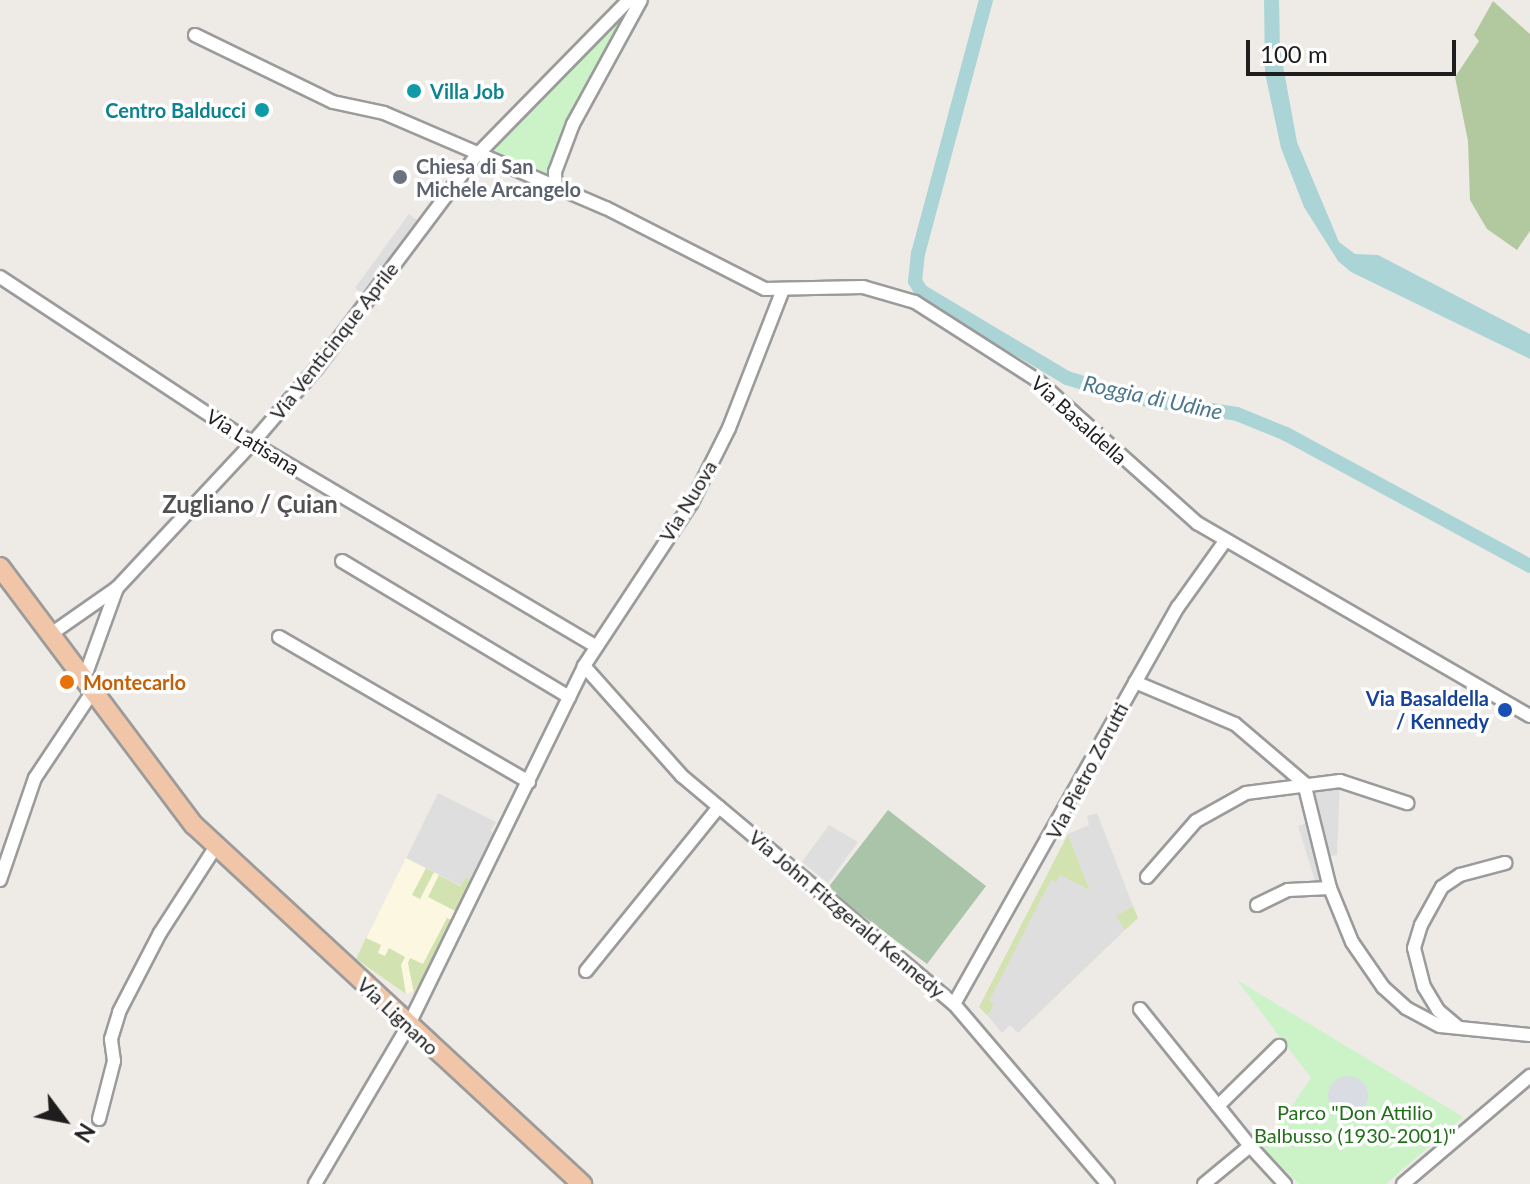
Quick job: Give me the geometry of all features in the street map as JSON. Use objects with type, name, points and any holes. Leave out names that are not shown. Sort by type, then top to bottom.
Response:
[{"type":"main road","name":"Via Lignano","points":[[0,567],[194,825],[582,1184]]},
{"type":"street","name":"Via Venticinque Aprile","points":[[117,588],[316,369],[476,156],[629,0]]},
{"type":"street","points":[[556,188],[555,172],[573,124],[641,0]]},
{"type":"street","name":"Via Basaldella","points":[[195,35],[333,102],[384,113],[476,156],[606,208],[746,282],[782,292],[863,287],[915,302],[1037,380],[1165,499],[1225,541],[1530,716]]},
{"type":"street","name":"Via Latisana","points":[[0,277],[252,443],[595,646]]},
{"type":"street","name":"Via Nuova","points":[[315,1184],[408,1026],[595,646],[691,504],[729,428],[782,292]]},
{"type":"street","name":"Via Pietro Zorutti","points":[[954,1004],[1135,682],[1225,541]]},
{"type":"street","points":[[342,561],[569,697]]},
{"type":"street","points":[[51,634],[117,588]]},
{"type":"street","points":[[0,880],[35,778],[89,685],[117,588]]},
{"type":"street","points":[[279,637],[529,782]]},
{"type":"street","name":"Via John Fitzgerald Kennedy","points":[[584,666],[627,720],[719,807],[954,1004],[1108,1184]]},
{"type":"street","points":[[1135,682],[1235,724],[1304,783],[1330,888],[1352,942],[1383,987],[1425,1021],[1461,1029],[1530,1035]]},
{"type":"street","points":[[1147,877],[1176,840],[1221,805],[1246,793],[1304,783],[1359,784],[1407,803]]},
{"type":"street","points":[[586,971],[719,807]]},
{"type":"street","points":[[99,1119],[114,1061],[111,1039],[119,1012],[160,933],[216,846]]},
{"type":"street","points":[[1461,1029],[1438,1010],[1424,987],[1414,948],[1429,905],[1442,887],[1460,875],[1505,863]]},
{"type":"street","points":[[1257,905],[1288,890],[1330,888]]},
{"type":"street","points":[[1140,1009],[1250,1146],[1285,1184]]},
{"type":"street","points":[[1218,1106],[1279,1046]]},
{"type":"street","points":[[1403,1184],[1530,1076]]},
{"type":"street","points":[[1204,1184],[1250,1146]]},
{"type":"street","points":[[1087,1184],[1098,1174]]},
{"type":"shaded area","points":[[409,214],[418,221],[364,295],[355,288]]},
{"type":"shaded area","points":[[1340,781],[1337,855],[1323,857],[1330,888],[1317,887],[1298,826],[1315,821],[1304,783]]},
{"type":"shaded area","points":[[438,793],[496,822],[491,830],[495,837],[420,989],[406,994],[356,959]]},
{"type":"shaded area","points":[[438,793],[496,822],[491,830],[495,837],[475,882],[466,877],[461,886],[406,858]]},
{"type":"shaded area","points":[[1097,813],[1133,906],[1116,916],[1125,930],[1018,1033],[1010,1025],[1002,1033],[988,1016],[994,1004],[989,1001],[1051,880],[1057,882],[1060,875],[1090,890],[1068,834],[1089,825],[1087,816]]},
{"type":"shaded area","points":[[829,825],[858,842],[828,883],[802,862]]},
{"type":"shaded area","points":[[1348,1076],[1362,1082],[1368,1096],[1362,1110],[1348,1116],[1334,1110],[1328,1096],[1334,1082]]},
{"type":"green space","points":[[629,0],[641,0],[573,124],[556,188],[476,156]]},
{"type":"green space","points":[[1493,1],[1530,34],[1530,231],[1517,250],[1487,229],[1470,200],[1468,141],[1455,77],[1479,41],[1474,35]]},
{"type":"green space","points":[[888,810],[986,886],[927,964],[827,889]]},
{"type":"green space","points":[[1068,834],[1090,890],[1100,886],[1104,894],[1086,898],[1090,891],[1060,875],[1057,883],[1051,881],[990,1000],[995,1003],[988,1016],[979,1007]]},
{"type":"green space","points":[[426,868],[434,872],[420,899],[412,895]]},
{"type":"green space","points":[[439,875],[460,886],[466,877],[475,882],[459,913],[428,897]]},
{"type":"green space","points":[[1133,906],[1138,918],[1125,930],[1115,916]]},
{"type":"green space","points":[[447,918],[455,922],[414,993],[408,963],[410,958],[423,964]]},
{"type":"green space","points":[[366,938],[381,945],[378,953],[385,956],[389,948],[405,957],[401,965],[406,994],[356,959]]},
{"type":"green space","name":"Parco \"Don Attilio Balbusso (1930-2001)\"","points":[[1237,980],[1463,1117],[1386,1184],[1299,1184],[1263,1148],[1311,1078]]},
{"type":"water","points":[[1264,0],[1279,0],[1280,49],[1297,142],[1339,242],[1355,254],[1378,255],[1530,334],[1530,359],[1351,272],[1338,261],[1304,207],[1281,148],[1265,73]]},
{"type":"waterway","name":"Roggia di Udine","points":[[986,0],[918,253],[915,281],[921,291],[1067,378],[1129,397],[1237,414],[1286,434],[1530,566]]},
{"type":"place","name":"Villa Job","points":[[414,91]]},
{"type":"place","name":"Centro Balducci","points":[[262,110]]},
{"type":"place","name":"Chiesa di San Michele Arcangelo","points":[[400,177]]},
{"type":"place","name":"Montecarlo","points":[[67,682]]},
{"type":"place","name":"Via Basaldella / Kennedy","points":[[1505,710]]},
{"type":"district","name":"Zugliano / Çuian","points":[[250,504]]}]
